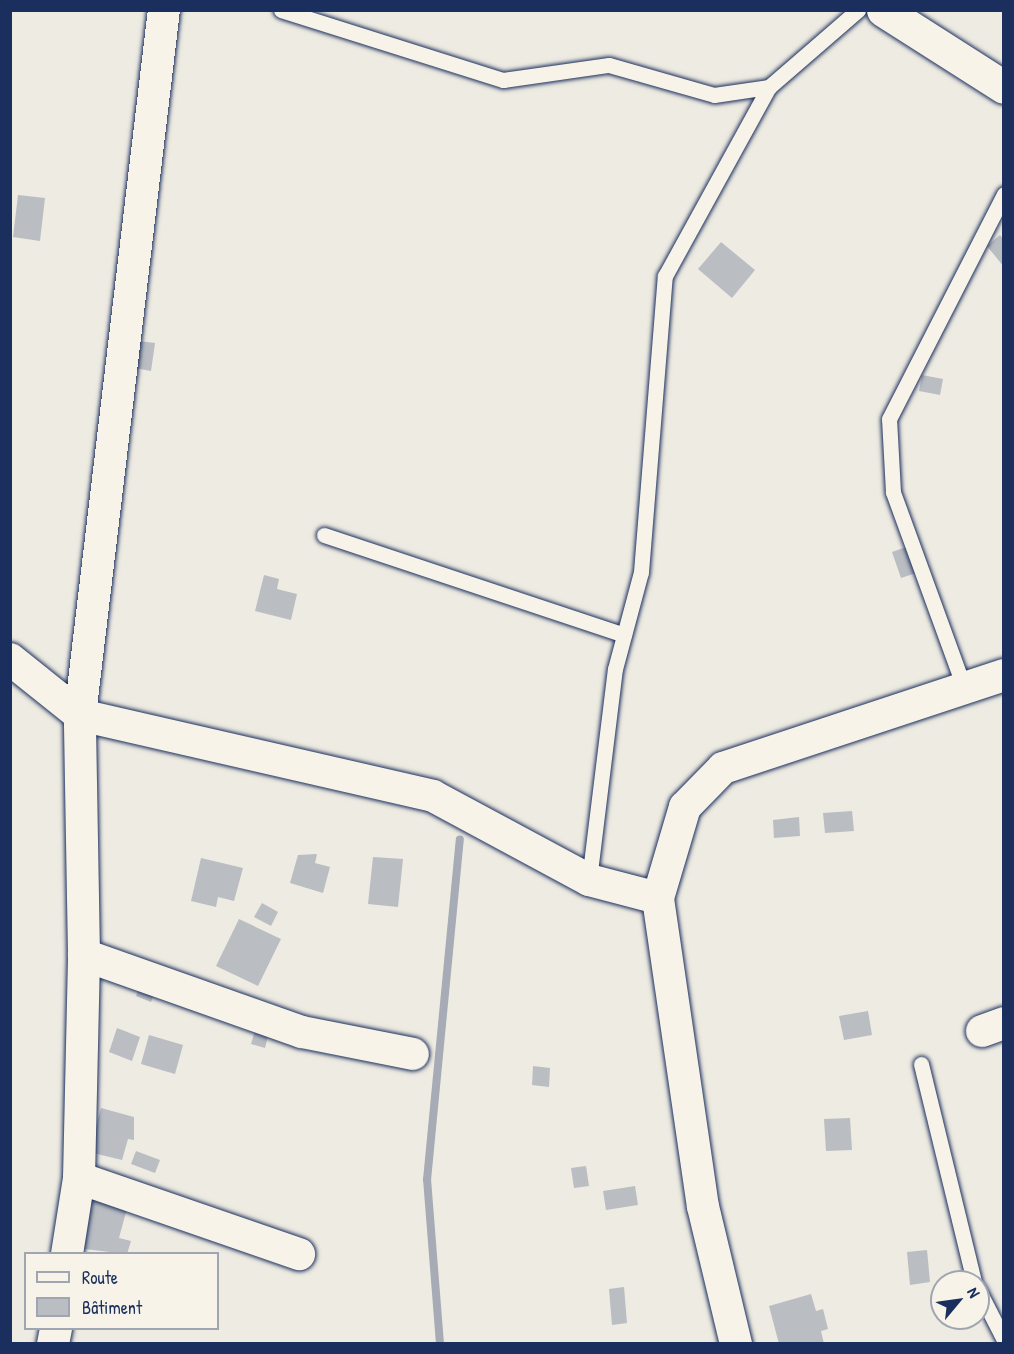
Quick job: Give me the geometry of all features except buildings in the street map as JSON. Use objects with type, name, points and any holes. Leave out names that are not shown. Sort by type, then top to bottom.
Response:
[{"type":"street","points":[[67,1252],[79,1178],[84,955],[80,715],[164,10]]},
{"type":"street","points":[[883,10],[1004,87]]},
{"type":"street","points":[[10,659],[80,715],[433,796],[589,880],[658,898]]},
{"type":"street","points":[[736,1344],[703,1207],[658,898],[685,807],[723,768],[965,690],[1000,684]]},
{"type":"street","points":[[84,955],[302,1032],[413,1054]]},
{"type":"street","points":[[79,1178],[299,1254]]},
{"type":"lane","points":[[281,10],[503,81],[609,65],[714,95],[769,87]]},
{"type":"lane","points":[[589,880],[615,669],[641,573],[665,276],[769,87],[858,10]]},
{"type":"lane","points":[[965,690],[893,492],[889,419],[1004,194]]},
{"type":"lane","points":[[324,535],[624,635]]},
{"type":"lane","points":[[921,1064],[971,1270]]},
{"type":"lane","points":[[990,1313],[1004,1340]]},
{"type":"waterway","points":[[440,1344],[427,1180],[460,840]]}]
